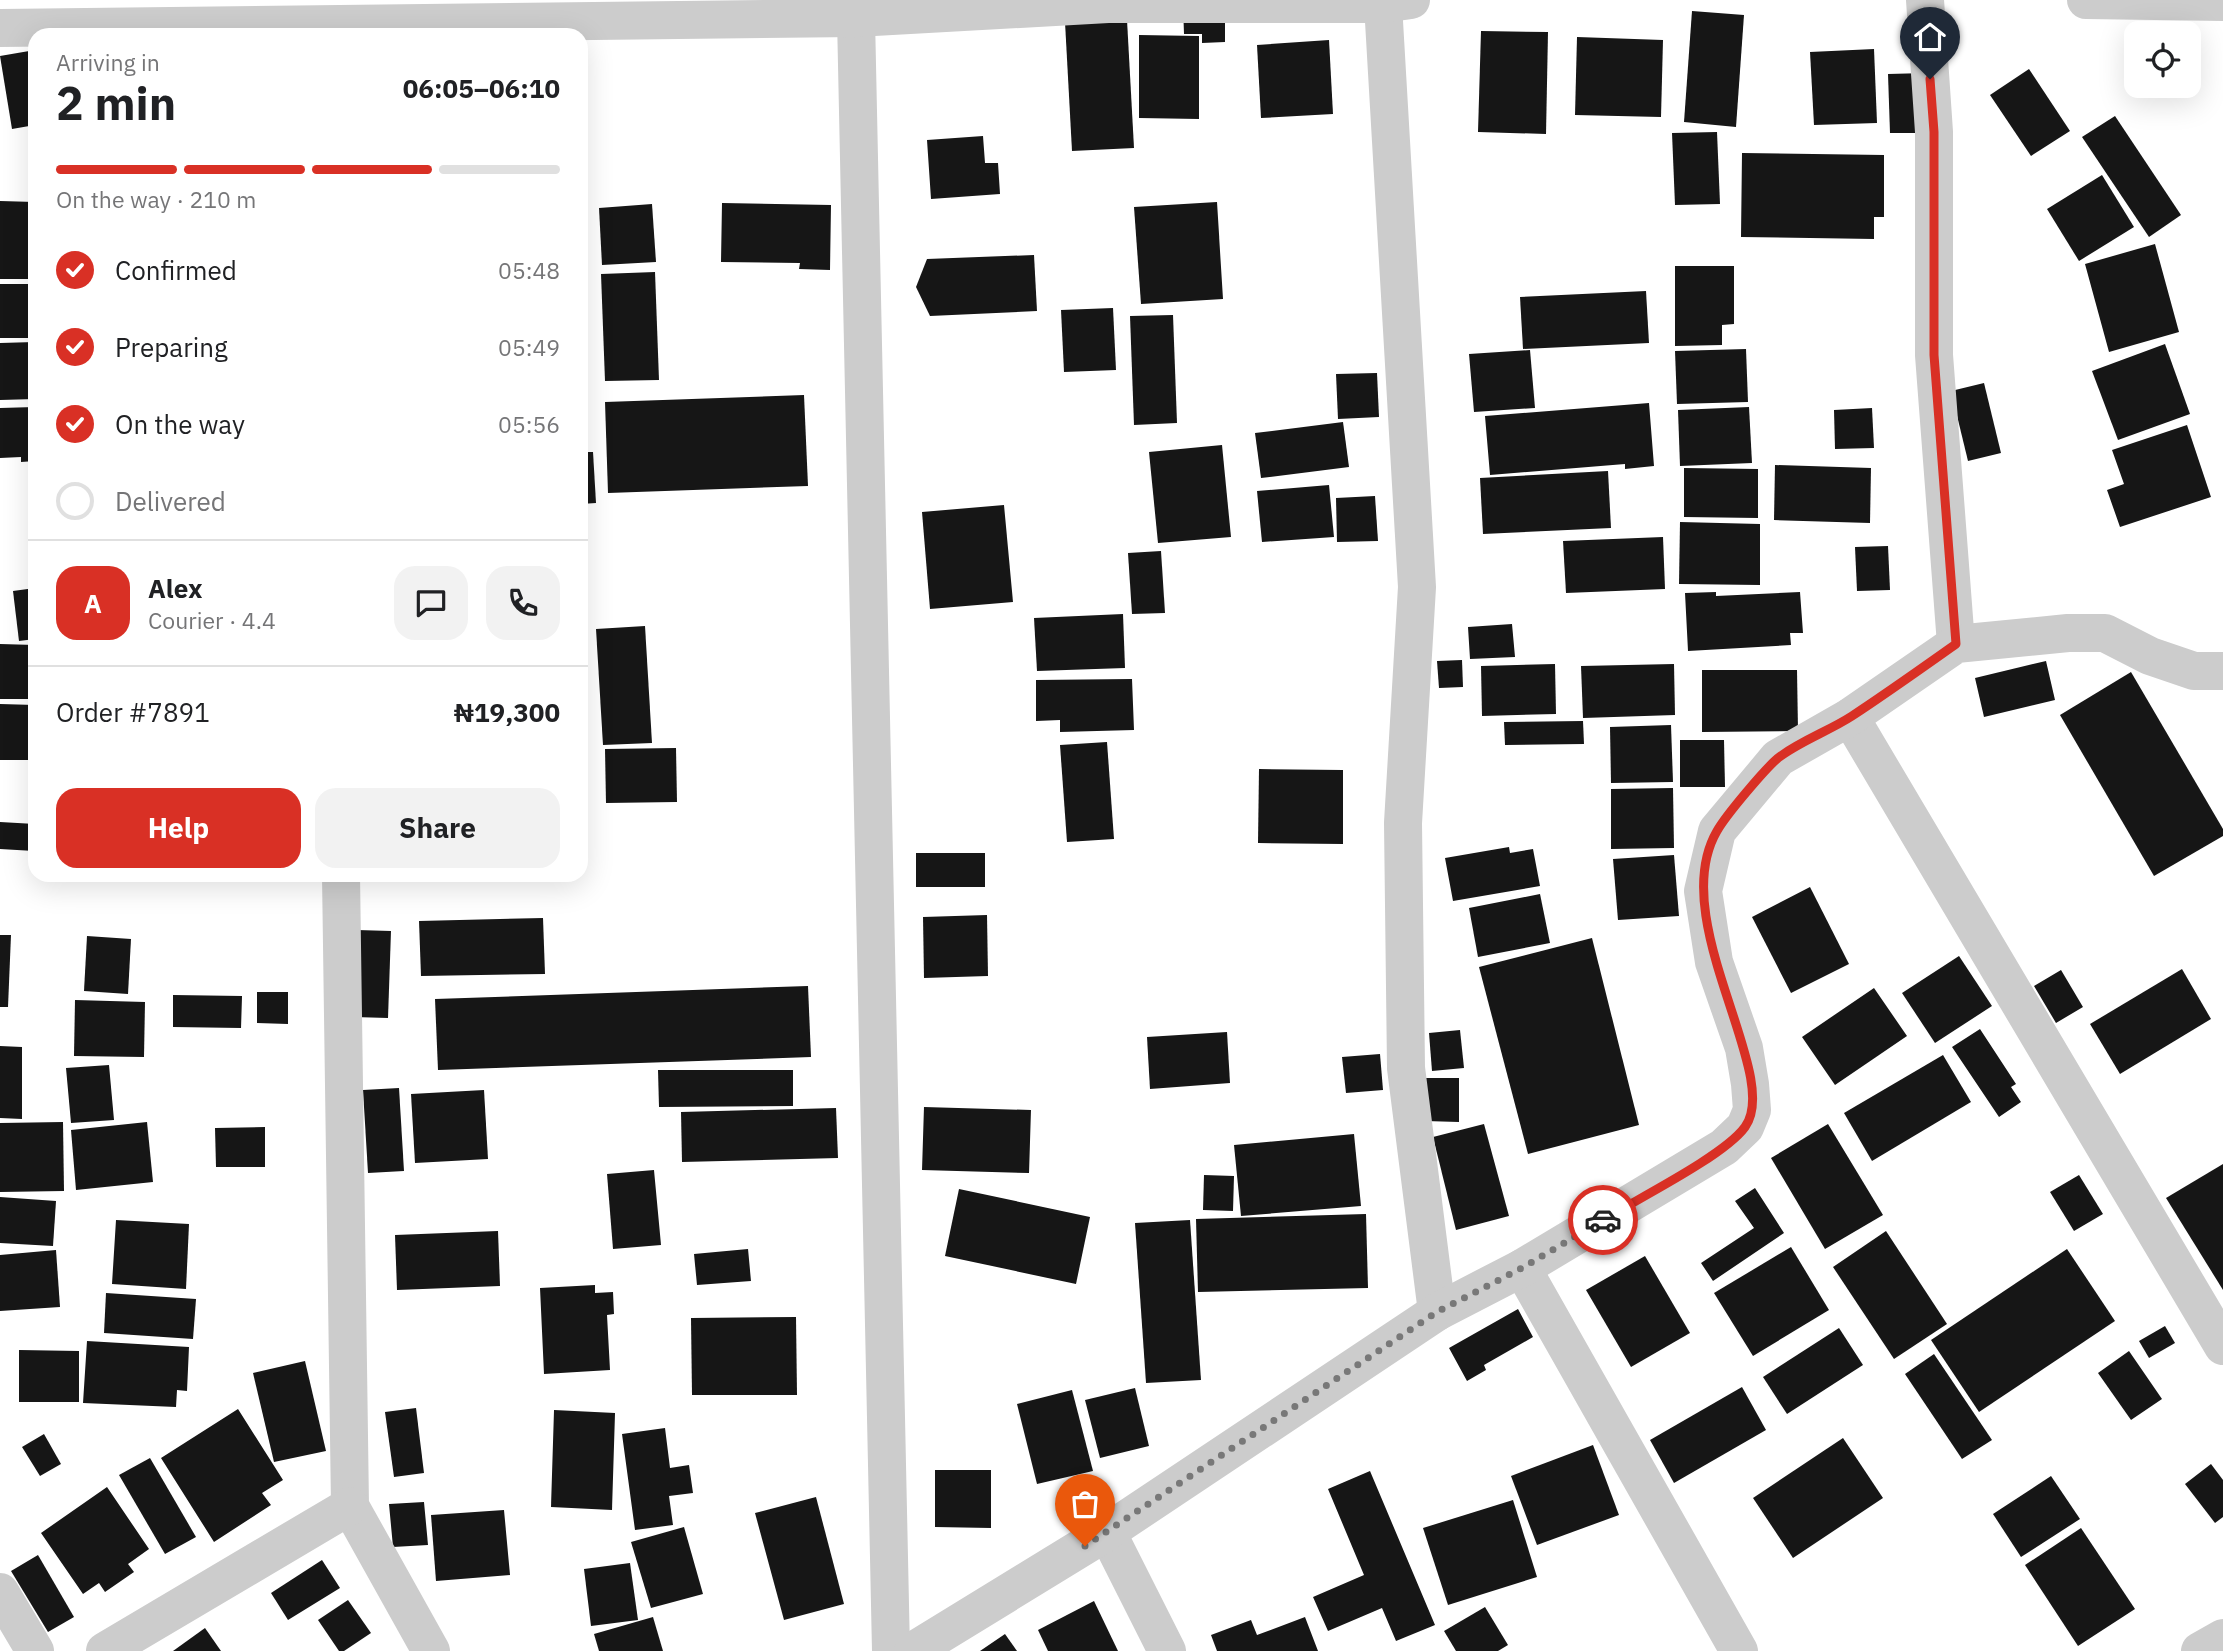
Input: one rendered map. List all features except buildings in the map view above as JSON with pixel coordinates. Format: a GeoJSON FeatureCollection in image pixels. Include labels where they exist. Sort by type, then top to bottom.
{"type":"FeatureCollection","features":[{"type":"Feature","properties":{"kind":"street"},"geometry":{"type":"LineString","coordinates":[[1925,0],[1934,132],[1934,355],[1956,644]]}},
{"type":"Feature","properties":{"kind":"street"},"geometry":{"type":"LineString","coordinates":[[2085,0],[2223,2]]}},
{"type":"Feature","properties":{"kind":"street"},"geometry":{"type":"LineString","coordinates":[[417,28],[856,18],[1108,4],[1397,2],[1417,587],[1403,823],[1406,1068],[1437,1312]]}},
{"type":"Feature","properties":{"kind":"street"},"geometry":{"type":"LineString","coordinates":[[856,18],[891,1651]]}},
{"type":"Feature","properties":{"kind":"street"},"geometry":{"type":"LineString","coordinates":[[0,28],[28,28]]}},
{"type":"Feature","properties":{"kind":"street"},"geometry":{"type":"LineString","coordinates":[[913,1651],[1107,1532],[1437,1312],[1522,1268],[1724,1147],[1745,1127],[1752,1110],[1744,1048],[1714,962],[1703,891],[1717,831],[1778,758],[1850,717],[1956,644],[2068,633],[2105,633],[2150,656],[2194,671],[2223,671]]}},
{"type":"Feature","properties":{"kind":"street"},"geometry":{"type":"LineString","coordinates":[[1850,717],[2223,1346]]}},
{"type":"Feature","properties":{"kind":"street"},"geometry":{"type":"LineString","coordinates":[[341,882],[350,1506],[431,1651]]}},
{"type":"Feature","properties":{"kind":"street"},"geometry":{"type":"LineString","coordinates":[[1522,1268],[1740,1651]]}},
{"type":"Feature","properties":{"kind":"street"},"geometry":{"type":"LineString","coordinates":[[105,1651],[350,1506]]}},
{"type":"Feature","properties":{"kind":"street"},"geometry":{"type":"LineString","coordinates":[[1107,1532],[1167,1651]]}},
{"type":"Feature","properties":{"kind":"street"},"geometry":{"type":"LineString","coordinates":[[0,1592],[35,1651]]}},
{"type":"Feature","properties":{"kind":"street"},"geometry":{"type":"LineString","coordinates":[[2200,1651],[2223,1637]]}},
{"type":"Feature","properties":{"kind":"way so far"},"geometry":{"type":"LineString","coordinates":[[1085,1546],[1437,1312],[1522,1268],[1603,1220]]}},
{"type":"Feature","properties":{"kind":"route"},"geometry":{"type":"LineString","coordinates":[[1603,1220],[1724,1147],[1745,1127],[1752,1110],[1744,1048],[1714,962],[1707,926],[1703,891],[1717,831],[1778,758],[1850,717],[1956,644],[1934,355],[1934,132],[1930,79]]}}]}
